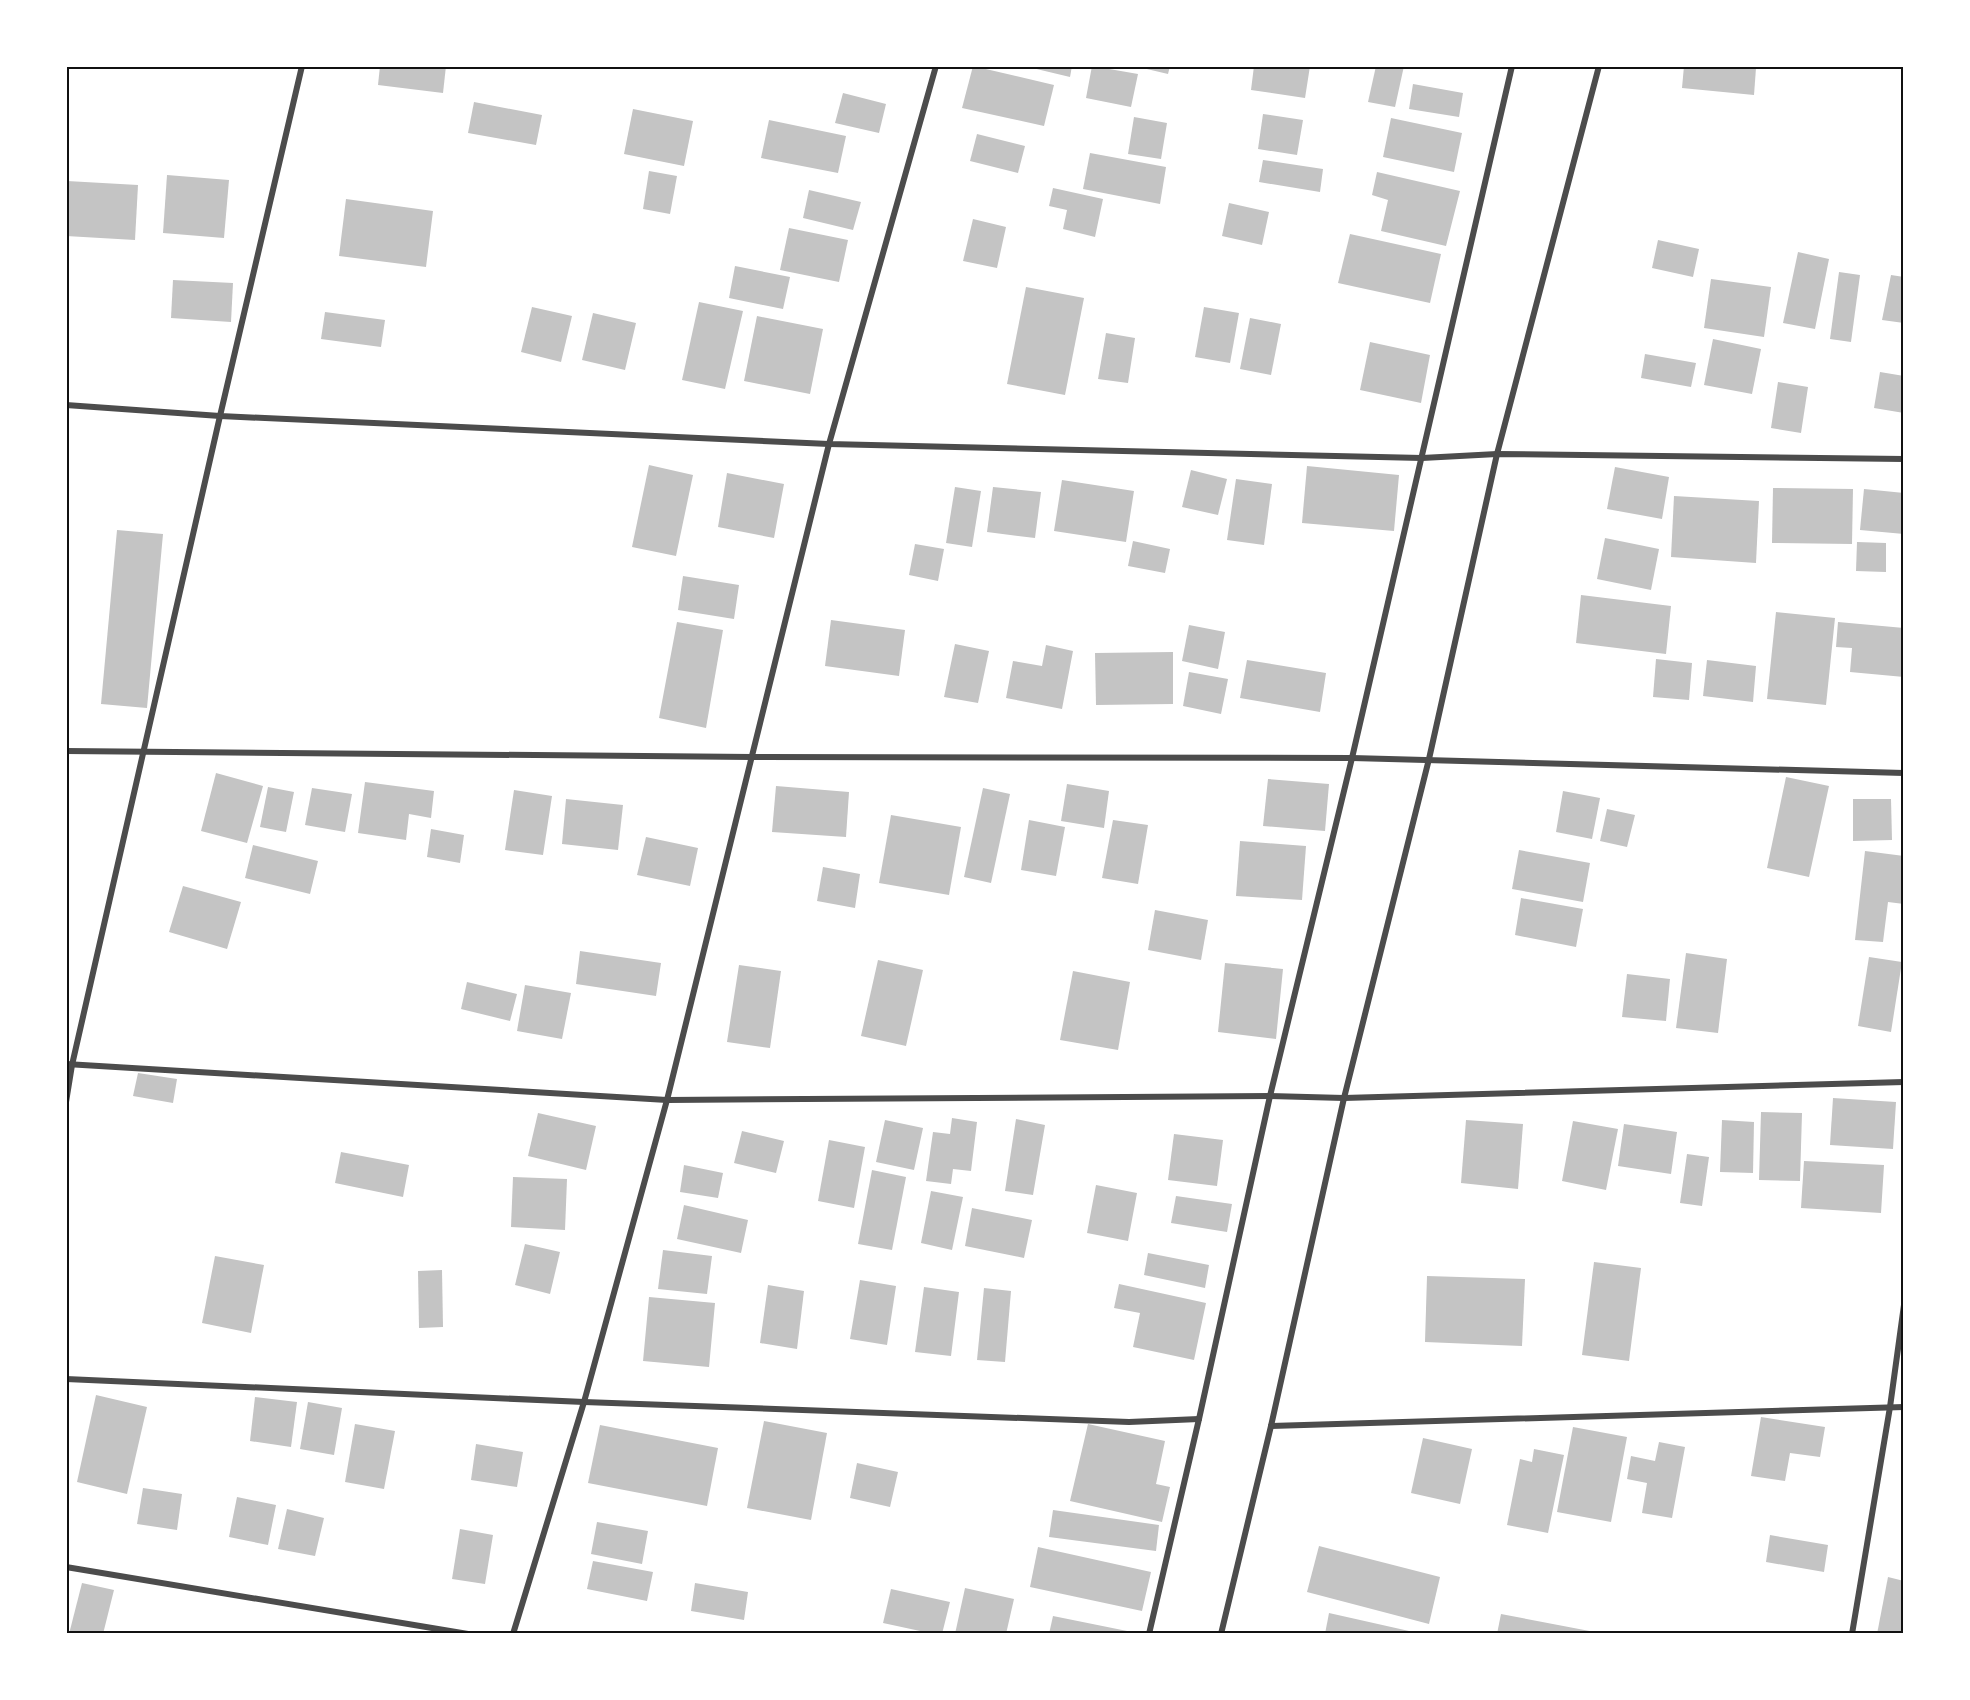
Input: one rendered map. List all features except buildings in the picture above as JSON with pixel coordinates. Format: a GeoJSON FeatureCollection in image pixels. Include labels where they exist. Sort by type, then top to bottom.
{"type":"FeatureCollection","features":[{"type":"Feature","properties":{"kind":"street"},"geometry":{"type":"LineString","coordinates":[[66,1102],[69,1065],[145,753],[220,416],[302,66]]}},
{"type":"Feature","properties":{"kind":"street"},"geometry":{"type":"LineString","coordinates":[[513,1634],[584,1402],[667,1100],[829,444],[936,66]]}},
{"type":"Feature","properties":{"kind":"street"},"geometry":{"type":"LineString","coordinates":[[1149,1634],[1270,1096],[1352,758],[1512,66]]}},
{"type":"Feature","properties":{"kind":"street"},"geometry":{"type":"LineString","coordinates":[[1221,1634],[1271,1426],[1344,1098],[1429,759],[1497,454],[1599,66]]}},
{"type":"Feature","properties":{"kind":"street"},"geometry":{"type":"LineString","coordinates":[[66,405],[220,416],[829,444],[1422,458],[1497,454],[1904,459]]}},
{"type":"Feature","properties":{"kind":"street"},"geometry":{"type":"LineString","coordinates":[[66,751],[752,757],[1352,758],[1904,773]]}},
{"type":"Feature","properties":{"kind":"street"},"geometry":{"type":"LineString","coordinates":[[69,1065],[667,1100],[1270,1096],[1344,1098],[1904,1082]]}},
{"type":"Feature","properties":{"kind":"street"},"geometry":{"type":"LineString","coordinates":[[1852,1634],[1890,1407],[1904,1305]]}},
{"type":"Feature","properties":{"kind":"street"},"geometry":{"type":"LineString","coordinates":[[66,1379],[584,1402],[1129,1422],[1199,1419]]}},
{"type":"Feature","properties":{"kind":"street"},"geometry":{"type":"LineString","coordinates":[[1271,1426],[1904,1407]]}},
{"type":"Feature","properties":{"kind":"street"},"geometry":{"type":"LineString","coordinates":[[66,1567],[468,1634]]}}]}
